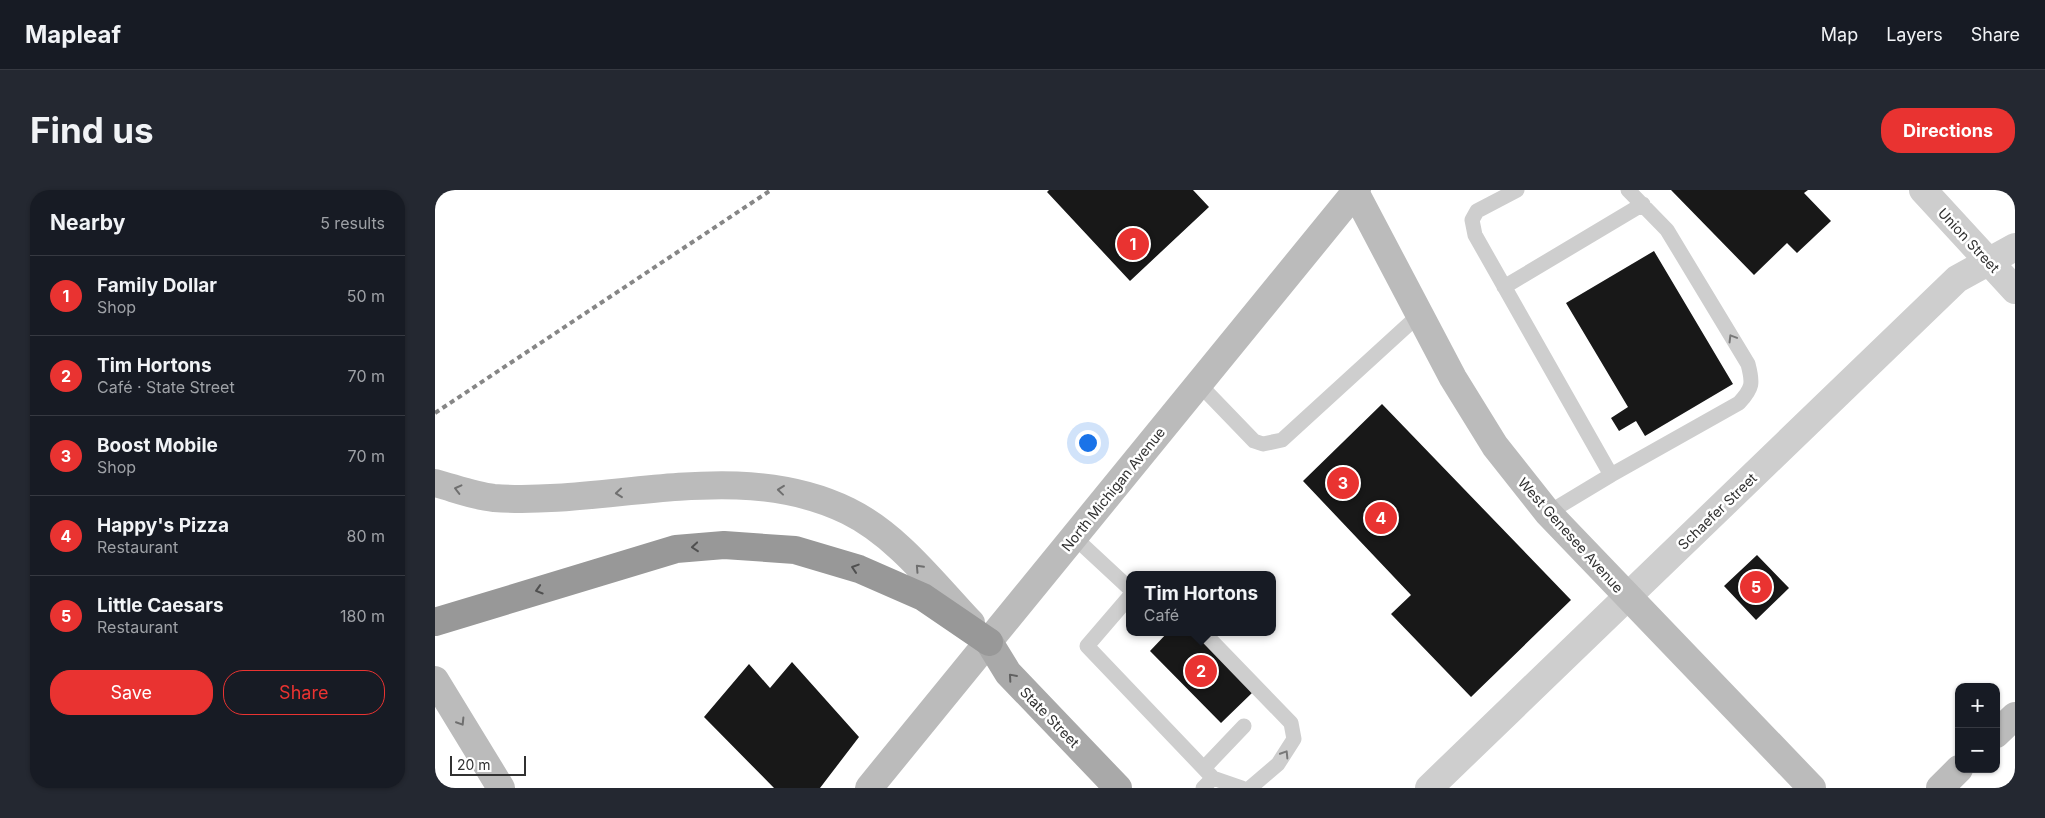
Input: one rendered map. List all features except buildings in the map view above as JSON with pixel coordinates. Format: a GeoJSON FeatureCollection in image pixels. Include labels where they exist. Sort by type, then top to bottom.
{"type":"FeatureCollection","features":[{"type":"Feature","properties":{"kind":"highway"},"geometry":{"type":"LineString","coordinates":[[446,618],[676,549],[725,545],[795,550],[859,569],[923,597],[989,642]]}},
{"type":"Feature","properties":{"kind":"main road","name":"West Genesee Avenue"},"geometry":{"type":"LineString","coordinates":[[1355,191],[1453,378],[1495,446],[1549,513],[1627,598],[1812,788]]}},
{"type":"Feature","properties":{"kind":"main road","name":"North Michigan Avenue"},"geometry":{"type":"LineString","coordinates":[[869,788],[1355,191]]}},
{"type":"Feature","properties":{"kind":"main road"},"geometry":{"type":"LineString","coordinates":[[435,483],[492,498],[580,496],[682,486],[787,490],[849,511],[897,545],[989,642]]}},
{"type":"Feature","properties":{"kind":"main road","name":"State Street"},"geometry":{"type":"LineString","coordinates":[[989,642],[1008,674],[1118,788]]}},
{"type":"Feature","properties":{"kind":"main road"},"geometry":{"type":"LineString","coordinates":[[435,680],[501,788]]}},
{"type":"Feature","properties":{"kind":"main road"},"geometry":{"type":"LineString","coordinates":[[2000,730],[2015,716]]}},
{"type":"Feature","properties":{"kind":"main road"},"geometry":{"type":"LineString","coordinates":[[1940,788],[1955,773]]}},
{"type":"Feature","properties":{"kind":"street","name":"Union Street"},"geometry":{"type":"LineString","coordinates":[[1923,190],[2015,290]]}},
{"type":"Feature","properties":{"kind":"street","name":"Schaefer Street"},"geometry":{"type":"LineString","coordinates":[[1429,788],[1957,279],[2015,247]]}},
{"type":"Feature","properties":{"kind":"lane"},"geometry":{"type":"LineString","coordinates":[[1517,190],[1477,211],[1472,220],[1475,235],[1611,475]]}},
{"type":"Feature","properties":{"kind":"lane"},"geometry":{"type":"LineString","coordinates":[[1549,513],[1611,475],[1739,402],[1747,394],[1752,382],[1748,364],[1667,230],[1628,190]]}},
{"type":"Feature","properties":{"kind":"lane"},"geometry":{"type":"LineString","coordinates":[[1504,287],[1643,204]]}},
{"type":"Feature","properties":{"kind":"lane"},"geometry":{"type":"LineString","coordinates":[[1199,384],[1254,441],[1263,444],[1283,440],[1420,314]]}},
{"type":"Feature","properties":{"kind":"lane"},"geometry":{"type":"LineString","coordinates":[[1074,537],[1126,585]]}},
{"type":"Feature","properties":{"kind":"lane"},"geometry":{"type":"LineString","coordinates":[[1126,601],[1087,646],[1207,778],[1242,788]]}},
{"type":"Feature","properties":{"kind":"lane"},"geometry":{"type":"LineString","coordinates":[[1207,636],[1291,723],[1294,739],[1286,752],[1278,764],[1250,788]]}},
{"type":"Feature","properties":{"kind":"lane"},"geometry":{"type":"LineString","coordinates":[[1207,778],[1244,726]]}},
{"type":"Feature","properties":{"kind":"railway"},"geometry":{"type":"LineString","coordinates":[[435,413],[771,190]]}},
{"type":"Feature","properties":{"kind":"place","name":"Family Dollar"},"geometry":{"type":"Point","coordinates":[1133,244]}},
{"type":"Feature","properties":{"kind":"place","name":"Boost Mobile"},"geometry":{"type":"Point","coordinates":[1343,483]}},
{"type":"Feature","properties":{"kind":"place","name":"Happy's Pizza"},"geometry":{"type":"Point","coordinates":[1381,518]}},
{"type":"Feature","properties":{"kind":"place","name":"Little Caesars"},"geometry":{"type":"Point","coordinates":[1756,587]}},
{"type":"Feature","properties":{"kind":"place","name":"Tim Hortons"},"geometry":{"type":"Point","coordinates":[1201,671]}}]}
